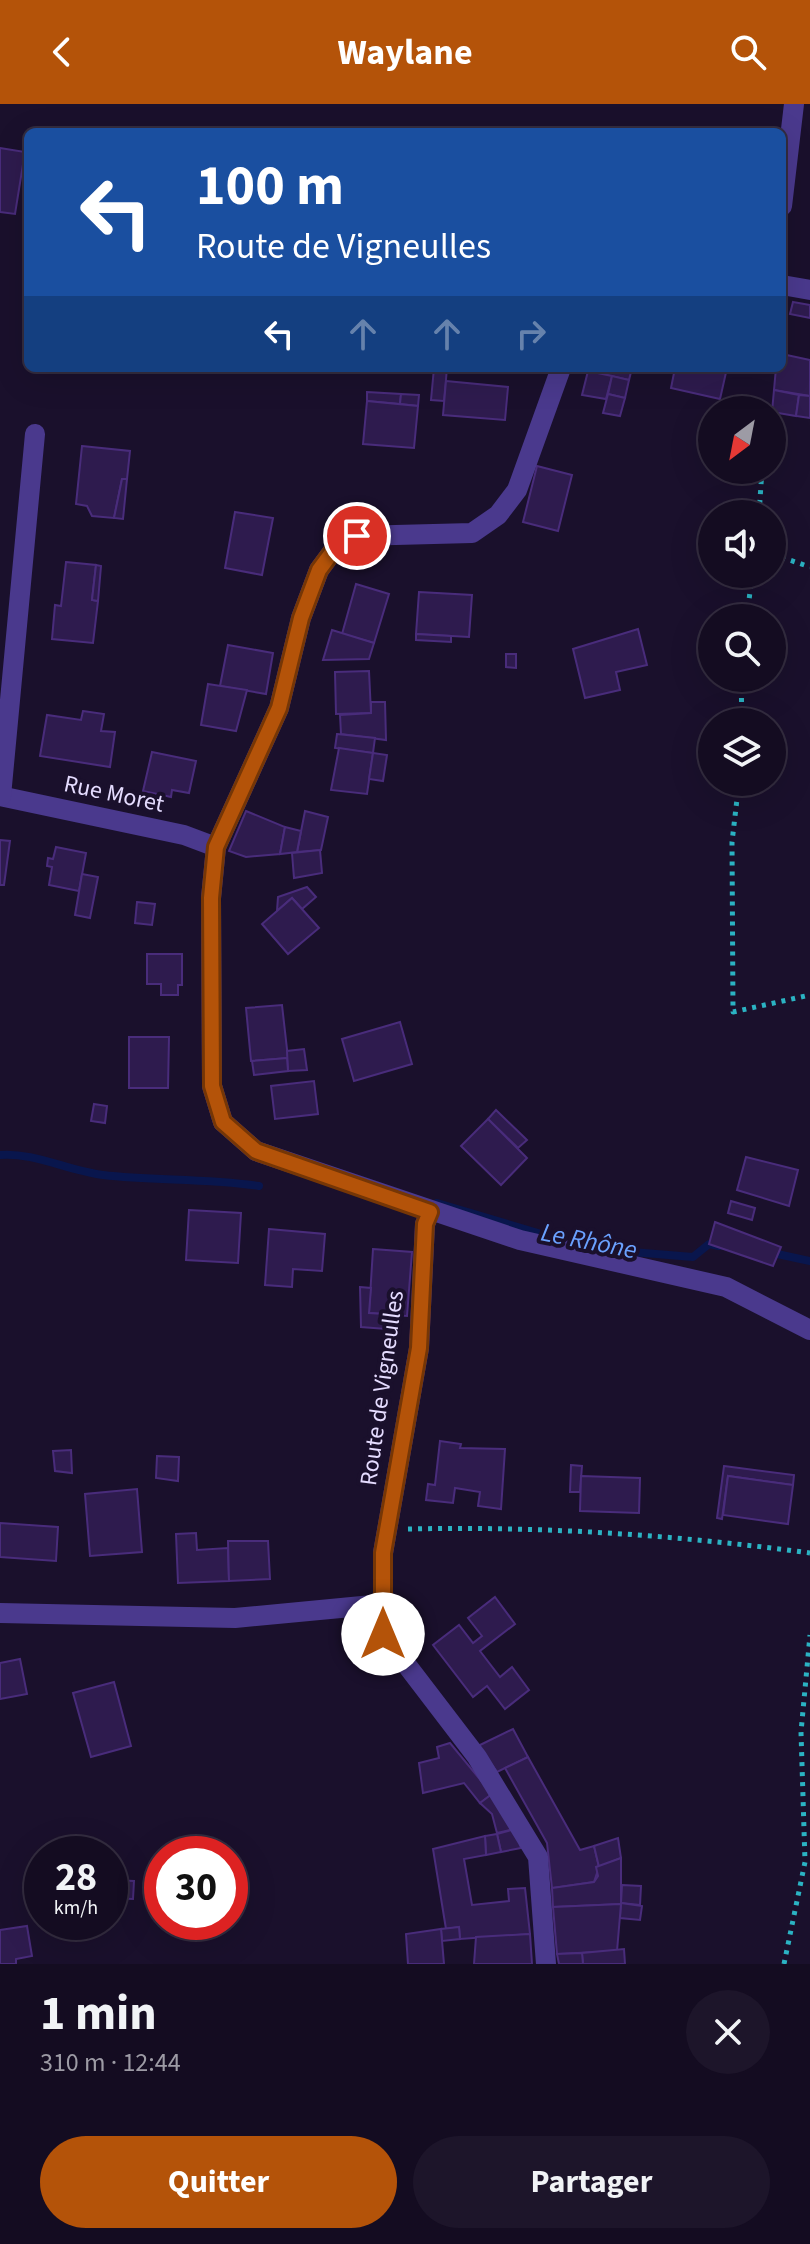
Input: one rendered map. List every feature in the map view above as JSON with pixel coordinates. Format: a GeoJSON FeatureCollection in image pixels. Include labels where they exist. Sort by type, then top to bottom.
{"type":"FeatureCollection","features":[{"type":"Feature","properties":{"kind":"street"},"geometry":{"type":"LineString","coordinates":[[786,172],[794,104]]}},
{"type":"Feature","properties":{"kind":"street"},"geometry":{"type":"LineString","coordinates":[[786,286],[810,290]]}},
{"type":"Feature","properties":{"kind":"street"},"geometry":{"type":"LineString","coordinates":[[560,372],[517,490],[498,515],[472,533],[357,536],[336,547],[327,558],[301,618],[279,708],[216,847],[211,898],[212,1086],[223,1122],[256,1151],[520,1240],[726,1287],[810,1330]]}},
{"type":"Feature","properties":{"kind":"street"},"geometry":{"type":"LineString","coordinates":[[0,796],[35,434]]}},
{"type":"Feature","properties":{"kind":"street","name":"Rue Moret"},"geometry":{"type":"LineString","coordinates":[[0,796],[184,835],[216,847]]}},
{"type":"Feature","properties":{"kind":"street","name":"Route de Vigneulles"},"geometry":{"type":"LineString","coordinates":[[430,1212],[425,1224],[419,1348],[383,1553],[383,1634],[477,1757],[538,1857],[546,1964]]}},
{"type":"Feature","properties":{"kind":"street"},"geometry":{"type":"LineString","coordinates":[[0,1613],[235,1618],[383,1604]]}},
{"type":"Feature","properties":{"kind":"path"},"geometry":{"type":"LineString","coordinates":[[786,559],[810,567]]}},
{"type":"Feature","properties":{"kind":"path"},"geometry":{"type":"LineString","coordinates":[[737,796],[732,842],[733,1012],[810,995]]}},
{"type":"Feature","properties":{"kind":"path"},"geometry":{"type":"LineString","coordinates":[[387,1529],[513,1527],[679,1536],[810,1553]]}},
{"type":"Feature","properties":{"kind":"path"},"geometry":{"type":"LineString","coordinates":[[784,1964],[805,1862],[801,1732],[810,1635]]}},
{"type":"Feature","properties":{"kind":"building"},"geometry":{"type":"Polygon","coordinates":[[[0,148],[24,152],[15,214],[0,212],[0,148]]]}},
{"type":"Feature","properties":{"kind":"building"},"geometry":{"type":"Polygon","coordinates":[[[793,302],[810,305],[810,318],[790,314],[793,302]]]}},
{"type":"Feature","properties":{"kind":"building"},"geometry":{"type":"Polygon","coordinates":[[[786,355],[810,360],[810,396],[774,390],[776,372],[786,372],[786,355]]]}},
{"type":"Feature","properties":{"kind":"building"},"geometry":{"type":"Polygon","coordinates":[[[434,372],[447,372],[444,401],[431,400],[434,372]]]}},
{"type":"Feature","properties":{"kind":"building"},"geometry":{"type":"Polygon","coordinates":[[[588,372],[612,376],[606,399],[582,395],[588,372]]]}},
{"type":"Feature","properties":{"kind":"building"},"geometry":{"type":"Polygon","coordinates":[[[593,372],[631,372],[629,380],[593,372]]]}},
{"type":"Feature","properties":{"kind":"building"},"geometry":{"type":"Polygon","coordinates":[[[674,372],[726,372],[721,396],[671,388],[674,372]]]}},
{"type":"Feature","properties":{"kind":"building"},"geometry":{"type":"Polygon","coordinates":[[[612,376],[629,380],[625,398],[608,394],[612,376]]]}},
{"type":"Feature","properties":{"kind":"building"},"geometry":{"type":"Polygon","coordinates":[[[446,381],[508,387],[505,420],[443,415],[446,381]]]}},
{"type":"Feature","properties":{"kind":"building"},"geometry":{"type":"Polygon","coordinates":[[[774,390],[799,395],[796,416],[786,414],[786,396],[773,396],[774,390]]]}},
{"type":"Feature","properties":{"kind":"building"},"geometry":{"type":"Polygon","coordinates":[[[367,392],[401,394],[400,404],[367,401],[367,392]]]}},
{"type":"Feature","properties":{"kind":"building"},"geometry":{"type":"Polygon","coordinates":[[[401,394],[419,395],[418,406],[400,404],[401,394]]]}},
{"type":"Feature","properties":{"kind":"building"},"geometry":{"type":"Polygon","coordinates":[[[608,394],[625,398],[620,416],[603,413],[608,394]]]}},
{"type":"Feature","properties":{"kind":"building"},"geometry":{"type":"Polygon","coordinates":[[[799,395],[810,396],[810,418],[796,416],[799,395]]]}},
{"type":"Feature","properties":{"kind":"building"},"geometry":{"type":"Polygon","coordinates":[[[367,401],[418,406],[414,448],[363,444],[367,401]]]}},
{"type":"Feature","properties":{"kind":"building"},"geometry":{"type":"Polygon","coordinates":[[[82,446],[130,451],[127,479],[122,479],[114,518],[92,516],[87,506],[76,504],[82,446]]]}},
{"type":"Feature","properties":{"kind":"building"},"geometry":{"type":"Polygon","coordinates":[[[537,466],[572,475],[558,531],[523,522],[537,466]]]}},
{"type":"Feature","properties":{"kind":"building"},"geometry":{"type":"Polygon","coordinates":[[[122,479],[127,479],[123,519],[114,518],[122,479]]]}},
{"type":"Feature","properties":{"kind":"building"},"geometry":{"type":"Polygon","coordinates":[[[235,512],[273,518],[262,575],[225,568],[235,512]]]}},
{"type":"Feature","properties":{"kind":"building"},"geometry":{"type":"Polygon","coordinates":[[[66,562],[96,565],[92,600],[98,601],[93,643],[52,639],[55,605],[61,606],[66,562]]]}},
{"type":"Feature","properties":{"kind":"building"},"geometry":{"type":"Polygon","coordinates":[[[96,565],[101,566],[98,601],[92,600],[96,565]]]}},
{"type":"Feature","properties":{"kind":"building"},"geometry":{"type":"Polygon","coordinates":[[[356,584],[389,594],[374,643],[342,634],[356,584]]]}},
{"type":"Feature","properties":{"kind":"building"},"geometry":{"type":"Polygon","coordinates":[[[419,592],[472,595],[469,637],[416,634],[419,592]]]}},
{"type":"Feature","properties":{"kind":"building"},"geometry":{"type":"Polygon","coordinates":[[[638,629],[647,665],[616,672],[620,690],[585,698],[573,649],[638,629]]]}},
{"type":"Feature","properties":{"kind":"building"},"geometry":{"type":"Polygon","coordinates":[[[332,630],[374,643],[369,659],[323,660],[332,630]]]}},
{"type":"Feature","properties":{"kind":"building"},"geometry":{"type":"Polygon","coordinates":[[[416,634],[451,636],[451,642],[416,640],[416,634]]]}},
{"type":"Feature","properties":{"kind":"building"},"geometry":{"type":"Polygon","coordinates":[[[228,645],[273,653],[266,694],[220,686],[228,645]]]}},
{"type":"Feature","properties":{"kind":"building"},"geometry":{"type":"Polygon","coordinates":[[[506,654],[516,654],[516,668],[506,667],[506,654]]]}},
{"type":"Feature","properties":{"kind":"building"},"geometry":{"type":"Polygon","coordinates":[[[369,671],[371,713],[336,714],[335,672],[369,671]]]}},
{"type":"Feature","properties":{"kind":"building"},"geometry":{"type":"Polygon","coordinates":[[[208,684],[247,690],[236,731],[201,725],[208,684]]]}},
{"type":"Feature","properties":{"kind":"building"},"geometry":{"type":"Polygon","coordinates":[[[371,702],[385,702],[386,740],[341,734],[340,715],[371,713],[371,702]]]}},
{"type":"Feature","properties":{"kind":"building"},"geometry":{"type":"Polygon","coordinates":[[[83,711],[104,714],[101,731],[115,732],[110,767],[40,756],[47,715],[81,720],[83,711]]]}},
{"type":"Feature","properties":{"kind":"building"},"geometry":{"type":"Polygon","coordinates":[[[337,734],[375,738],[373,753],[335,748],[337,734]]]}},
{"type":"Feature","properties":{"kind":"building"},"geometry":{"type":"Polygon","coordinates":[[[339,748],[373,753],[367,794],[331,790],[339,748]]]}},
{"type":"Feature","properties":{"kind":"building"},"geometry":{"type":"Polygon","coordinates":[[[152,752],[196,761],[189,793],[172,790],[171,797],[143,791],[152,752]]]}},
{"type":"Feature","properties":{"kind":"building"},"geometry":{"type":"Polygon","coordinates":[[[373,753],[387,755],[383,781],[369,779],[373,753]]]}},
{"type":"Feature","properties":{"kind":"building"},"geometry":{"type":"Polygon","coordinates":[[[246,811],[285,827],[280,854],[246,857],[229,851],[246,811]]]}},
{"type":"Feature","properties":{"kind":"building"},"geometry":{"type":"Polygon","coordinates":[[[305,811],[328,817],[321,850],[297,852],[305,811]]]}},
{"type":"Feature","properties":{"kind":"building"},"geometry":{"type":"Polygon","coordinates":[[[285,827],[301,831],[297,852],[280,854],[285,827]]]}},
{"type":"Feature","properties":{"kind":"building"},"geometry":{"type":"Polygon","coordinates":[[[0,840],[10,841],[4,885],[0,885],[0,840]]]}},
{"type":"Feature","properties":{"kind":"building"},"geometry":{"type":"Polygon","coordinates":[[[56,847],[86,853],[79,891],[49,885],[52,867],[47,866],[48,858],[53,859],[56,847]]]}},
{"type":"Feature","properties":{"kind":"building"},"geometry":{"type":"Polygon","coordinates":[[[320,850],[322,873],[294,878],[292,853],[320,850]]]}},
{"type":"Feature","properties":{"kind":"building"},"geometry":{"type":"Polygon","coordinates":[[[82,874],[98,877],[90,918],[75,915],[82,874]]]}},
{"type":"Feature","properties":{"kind":"building"},"geometry":{"type":"Polygon","coordinates":[[[307,887],[316,897],[302,909],[292,898],[277,911],[278,897],[307,887]]]}},
{"type":"Feature","properties":{"kind":"building"},"geometry":{"type":"Polygon","coordinates":[[[292,898],[319,928],[288,954],[262,924],[292,898]]]}},
{"type":"Feature","properties":{"kind":"building"},"geometry":{"type":"Polygon","coordinates":[[[137,902],[155,904],[152,925],[135,923],[137,902]]]}},
{"type":"Feature","properties":{"kind":"building"},"geometry":{"type":"Polygon","coordinates":[[[147,954],[182,954],[182,985],[178,985],[178,995],[161,995],[161,984],[147,984],[147,954]]]}},
{"type":"Feature","properties":{"kind":"building"},"geometry":{"type":"Polygon","coordinates":[[[282,1005],[288,1058],[251,1061],[246,1008],[282,1005]]]}},
{"type":"Feature","properties":{"kind":"building"},"geometry":{"type":"Polygon","coordinates":[[[400,1022],[412,1064],[354,1081],[342,1039],[400,1022]]]}},
{"type":"Feature","properties":{"kind":"building"},"geometry":{"type":"Polygon","coordinates":[[[129,1037],[169,1037],[168,1088],[129,1088],[129,1037]]]}},
{"type":"Feature","properties":{"kind":"building"},"geometry":{"type":"Polygon","coordinates":[[[304,1049],[307,1070],[288,1071],[287,1051],[304,1049]]]}},
{"type":"Feature","properties":{"kind":"building"},"geometry":{"type":"Polygon","coordinates":[[[287,1058],[288,1071],[254,1075],[252,1061],[287,1058]]]}},
{"type":"Feature","properties":{"kind":"building"},"geometry":{"type":"Polygon","coordinates":[[[314,1081],[318,1114],[275,1119],[271,1086],[314,1081]]]}},
{"type":"Feature","properties":{"kind":"building"},"geometry":{"type":"Polygon","coordinates":[[[94,1104],[107,1106],[105,1123],[91,1121],[94,1104]]]}},
{"type":"Feature","properties":{"kind":"building"},"geometry":{"type":"Polygon","coordinates":[[[496,1110],[527,1140],[518,1148],[488,1119],[496,1110]]]}},
{"type":"Feature","properties":{"kind":"building"},"geometry":{"type":"Polygon","coordinates":[[[488,1119],[527,1158],[501,1185],[461,1146],[488,1119]]]}},
{"type":"Feature","properties":{"kind":"building"},"geometry":{"type":"Polygon","coordinates":[[[746,1157],[798,1170],[789,1206],[737,1190],[746,1157]]]}},
{"type":"Feature","properties":{"kind":"building"},"geometry":{"type":"Polygon","coordinates":[[[731,1201],[755,1208],[752,1220],[728,1213],[731,1201]]]}},
{"type":"Feature","properties":{"kind":"building"},"geometry":{"type":"Polygon","coordinates":[[[189,1210],[241,1213],[238,1263],[186,1260],[189,1210]]]}},
{"type":"Feature","properties":{"kind":"building"},"geometry":{"type":"Polygon","coordinates":[[[715,1222],[781,1247],[773,1266],[709,1244],[715,1222]]]}},
{"type":"Feature","properties":{"kind":"building"},"geometry":{"type":"Polygon","coordinates":[[[269,1229],[325,1234],[322,1271],[293,1269],[292,1287],[265,1285],[269,1229]]]}},
{"type":"Feature","properties":{"kind":"building"},"geometry":{"type":"Polygon","coordinates":[[[373,1249],[412,1252],[407,1316],[369,1313],[373,1249]]]}},
{"type":"Feature","properties":{"kind":"building"},"geometry":{"type":"Polygon","coordinates":[[[360,1287],[371,1288],[369,1313],[386,1314],[386,1329],[361,1327],[360,1287]]]}},
{"type":"Feature","properties":{"kind":"building"},"geometry":{"type":"Polygon","coordinates":[[[440,1441],[461,1444],[460,1448],[505,1449],[501,1509],[478,1506],[480,1492],[455,1488],[453,1503],[426,1500],[428,1484],[435,1485],[440,1441]]]}},
{"type":"Feature","properties":{"kind":"building"},"geometry":{"type":"Polygon","coordinates":[[[71,1450],[72,1473],[55,1471],[53,1451],[71,1450]]]}},
{"type":"Feature","properties":{"kind":"building"},"geometry":{"type":"Polygon","coordinates":[[[157,1456],[179,1457],[178,1481],[156,1478],[157,1456]]]}},
{"type":"Feature","properties":{"kind":"building"},"geometry":{"type":"Polygon","coordinates":[[[571,1465],[582,1466],[580,1492],[570,1492],[571,1465]]]}},
{"type":"Feature","properties":{"kind":"building"},"geometry":{"type":"Polygon","coordinates":[[[724,1466],[794,1475],[793,1485],[728,1476],[722,1519],[717,1518],[724,1466]]]}},
{"type":"Feature","properties":{"kind":"building"},"geometry":{"type":"Polygon","coordinates":[[[581,1476],[640,1478],[639,1513],[580,1511],[581,1476]]]}},
{"type":"Feature","properties":{"kind":"building"},"geometry":{"type":"Polygon","coordinates":[[[728,1476],[793,1485],[788,1524],[723,1515],[728,1476]]]}},
{"type":"Feature","properties":{"kind":"building"},"geometry":{"type":"Polygon","coordinates":[[[137,1489],[142,1552],[90,1556],[85,1494],[137,1489]]]}},
{"type":"Feature","properties":{"kind":"building"},"geometry":{"type":"Polygon","coordinates":[[[0,1523],[58,1527],[56,1561],[0,1557],[0,1523]]]}},
{"type":"Feature","properties":{"kind":"building"},"geometry":{"type":"Polygon","coordinates":[[[196,1533],[197,1550],[228,1548],[229,1581],[178,1583],[176,1534],[196,1533]]]}},
{"type":"Feature","properties":{"kind":"building"},"geometry":{"type":"Polygon","coordinates":[[[228,1541],[268,1541],[270,1579],[229,1581],[228,1541]]]}},
{"type":"Feature","properties":{"kind":"building"},"geometry":{"type":"Polygon","coordinates":[[[495,1597],[515,1624],[480,1651],[500,1677],[512,1667],[529,1690],[505,1709],[487,1686],[473,1697],[433,1645],[459,1625],[473,1643],[482,1636],[468,1618],[495,1597]]]}},
{"type":"Feature","properties":{"kind":"building"},"geometry":{"type":"Polygon","coordinates":[[[20,1659],[27,1694],[0,1699],[0,1663],[20,1659]]]}},
{"type":"Feature","properties":{"kind":"building"},"geometry":{"type":"Polygon","coordinates":[[[114,1682],[131,1746],[91,1757],[73,1693],[114,1682]]]}},
{"type":"Feature","properties":{"kind":"building"},"geometry":{"type":"Polygon","coordinates":[[[513,1729],[528,1757],[497,1772],[478,1746],[513,1729]]]}},
{"type":"Feature","properties":{"kind":"building"},"geometry":{"type":"Polygon","coordinates":[[[450,1743],[492,1794],[480,1803],[464,1783],[423,1793],[419,1763],[439,1758],[437,1747],[450,1743]]]}},
{"type":"Feature","properties":{"kind":"building"},"geometry":{"type":"Polygon","coordinates":[[[528,1757],[580,1850],[594,1846],[599,1867],[594,1882],[552,1888],[547,1843],[505,1768],[528,1757]]]}},
{"type":"Feature","properties":{"kind":"building"},"geometry":{"type":"Polygon","coordinates":[[[492,1794],[515,1829],[497,1833],[492,1814],[480,1803],[492,1794]]]}},
{"type":"Feature","properties":{"kind":"building"},"geometry":{"type":"Polygon","coordinates":[[[515,1829],[521,1848],[501,1852],[497,1834],[515,1829]]]}},
{"type":"Feature","properties":{"kind":"building"},"geometry":{"type":"Polygon","coordinates":[[[497,1834],[501,1852],[486,1855],[485,1836],[497,1834]]]}},
{"type":"Feature","properties":{"kind":"building"},"geometry":{"type":"Polygon","coordinates":[[[485,1836],[486,1855],[464,1859],[472,1905],[509,1901],[508,1889],[525,1888],[530,1934],[460,1939],[459,1927],[446,1929],[433,1849],[485,1836]]]}},
{"type":"Feature","properties":{"kind":"building"},"geometry":{"type":"Polygon","coordinates":[[[618,1838],[621,1858],[599,1867],[594,1846],[618,1838]]]}},
{"type":"Feature","properties":{"kind":"building"},"geometry":{"type":"Polygon","coordinates":[[[621,1858],[621,1904],[553,1907],[552,1888],[594,1882],[598,1876],[596,1867],[621,1858]]]}},
{"type":"Feature","properties":{"kind":"building"},"geometry":{"type":"Polygon","coordinates":[[[128,1881],[134,1881],[133,1899],[128,1899],[128,1881]]]}},
{"type":"Feature","properties":{"kind":"building"},"geometry":{"type":"Polygon","coordinates":[[[622,1885],[641,1886],[640,1905],[621,1903],[622,1885]]]}},
{"type":"Feature","properties":{"kind":"building"},"geometry":{"type":"Polygon","coordinates":[[[621,1903],[642,1906],[640,1920],[620,1918],[621,1903]]]}},
{"type":"Feature","properties":{"kind":"building"},"geometry":{"type":"Polygon","coordinates":[[[621,1904],[617,1951],[557,1954],[553,1907],[621,1904]]]}},
{"type":"Feature","properties":{"kind":"building"},"geometry":{"type":"Polygon","coordinates":[[[24,1926],[24,1940],[29,1940],[32,1956],[16,1959],[16,1964],[0,1964],[0,1930],[24,1926]]]}},
{"type":"Feature","properties":{"kind":"building"},"geometry":{"type":"Polygon","coordinates":[[[459,1927],[460,1939],[442,1941],[441,1929],[459,1927]]]}},
{"type":"Feature","properties":{"kind":"building"},"geometry":{"type":"Polygon","coordinates":[[[441,1929],[444,1964],[408,1964],[406,1934],[441,1929]]]}},
{"type":"Feature","properties":{"kind":"building"},"geometry":{"type":"Polygon","coordinates":[[[530,1934],[532,1964],[474,1964],[476,1937],[530,1934]]]}},
{"type":"Feature","properties":{"kind":"building"},"geometry":{"type":"Polygon","coordinates":[[[624,1949],[625,1964],[583,1964],[582,1953],[624,1949]]]}},
{"type":"Feature","properties":{"kind":"building"},"geometry":{"type":"Polygon","coordinates":[[[582,1953],[583,1964],[559,1964],[557,1954],[582,1953]]]}},
{"type":"Feature","properties":{"kind":"waterway","name":"Le Rhône"},"geometry":{"type":"LineString","coordinates":[[0,1155],[25,1156],[103,1175],[259,1186]]}},
{"type":"Feature","properties":{"kind":"waterway","name":"Le Rhône"},"geometry":{"type":"LineString","coordinates":[[437,1203],[558,1239]]}},
{"type":"Feature","properties":{"kind":"waterway","name":"Le Rhône"},"geometry":{"type":"LineString","coordinates":[[607,1250],[693,1257],[709,1244],[719,1246]]}},
{"type":"Feature","properties":{"kind":"waterway","name":"Le Rhône"},"geometry":{"type":"LineString","coordinates":[[768,1252],[810,1261]]}},
{"type":"Feature","properties":{"kind":"route"},"geometry":{"type":"LineString","coordinates":[[357,536],[336,547],[319,570],[301,618],[279,708],[216,847],[211,898],[212,1086],[223,1122],[236,1137],[256,1151],[430,1212],[425,1224],[419,1348],[383,1553],[383,1634]]}}]}
